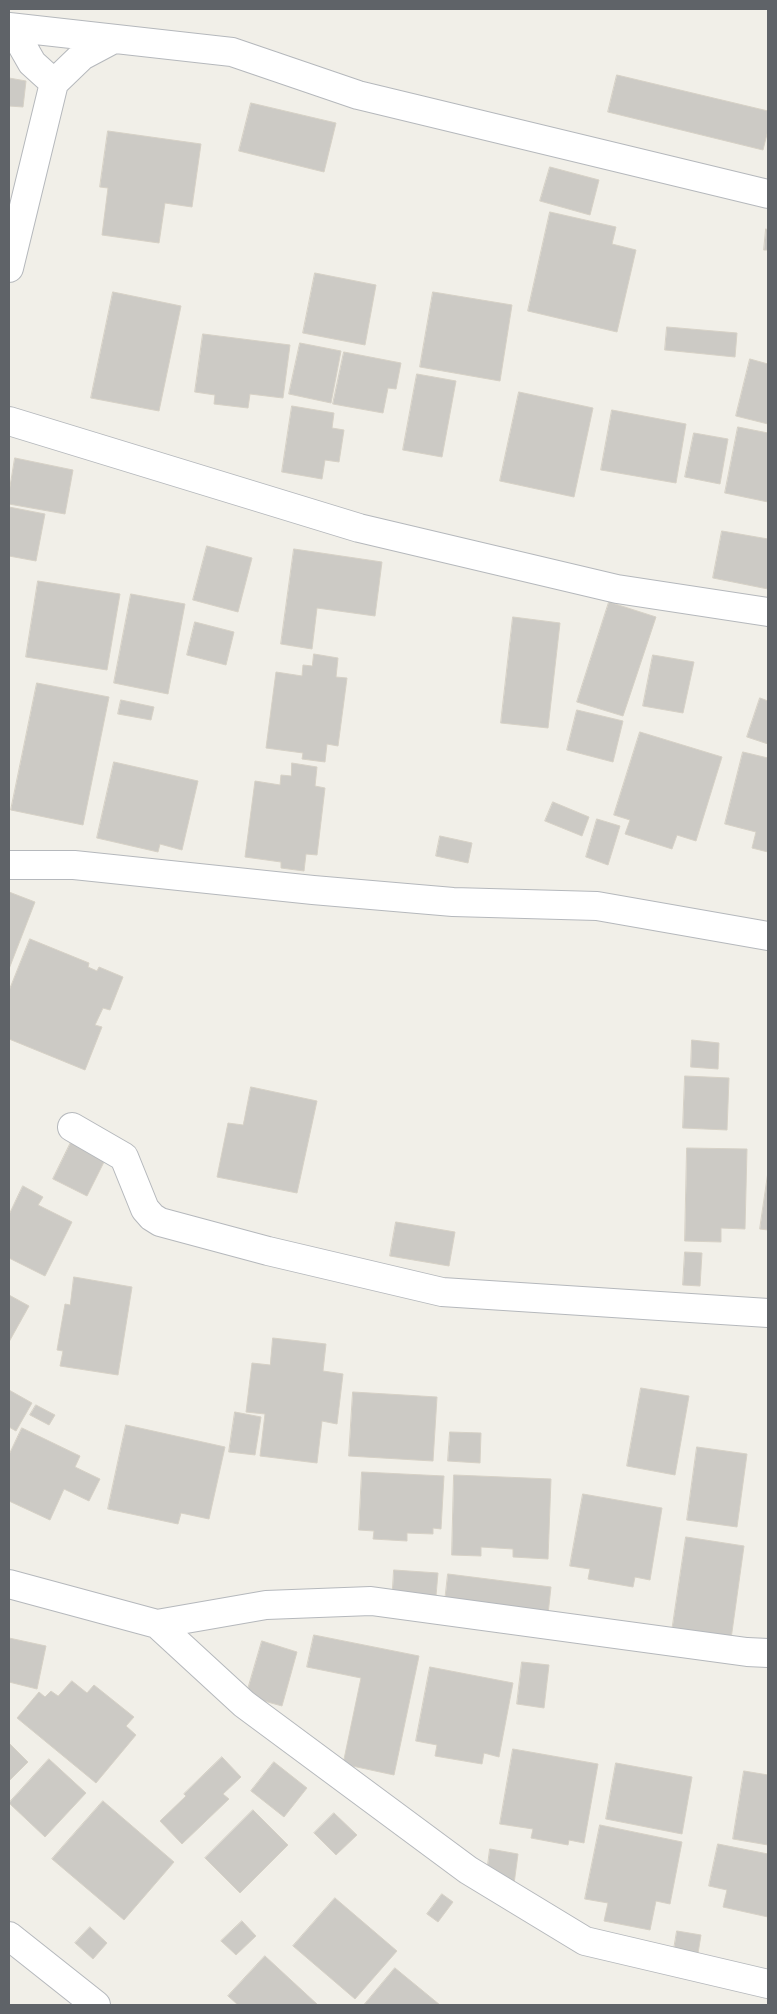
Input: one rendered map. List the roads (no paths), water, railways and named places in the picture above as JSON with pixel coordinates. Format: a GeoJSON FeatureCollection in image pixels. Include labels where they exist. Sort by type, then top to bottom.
{"type":"FeatureCollection","features":[{"type":"Feature","properties":{"kind":"street"},"geometry":{"type":"LineString","coordinates":[[10,27],[232,52],[358,95],[768,194]]}},
{"type":"Feature","properties":{"kind":"street"},"geometry":{"type":"LineString","coordinates":[[10,27],[32,63],[54,83]]}},
{"type":"Feature","properties":{"kind":"street"},"geometry":{"type":"LineString","coordinates":[[9,268],[54,83],[82,56],[114,39]]}},
{"type":"Feature","properties":{"kind":"street"},"geometry":{"type":"LineString","coordinates":[[9,421],[359,528],[617,588],[768,612]]}},
{"type":"Feature","properties":{"kind":"street"},"geometry":{"type":"LineString","coordinates":[[9,865],[74,865],[313,890],[453,902],[596,906],[768,936]]}},
{"type":"Feature","properties":{"kind":"street"},"geometry":{"type":"LineString","coordinates":[[72,1128],[124,1157],[145,1210],[152,1218],[160,1222],[241,1244],[442,1292],[768,1313]]}},
{"type":"Feature","properties":{"kind":"street"},"geometry":{"type":"LineString","coordinates":[[9,1584],[157,1624],[266,1605],[371,1600],[738,1651],[768,1653]]}},
{"type":"Feature","properties":{"kind":"street"},"geometry":{"type":"LineString","coordinates":[[157,1624],[244,1704],[468,1870],[585,1941],[768,1984]]}},
{"type":"Feature","properties":{"kind":"street"},"geometry":{"type":"LineString","coordinates":[[9,1936],[96,2005]]}}]}
